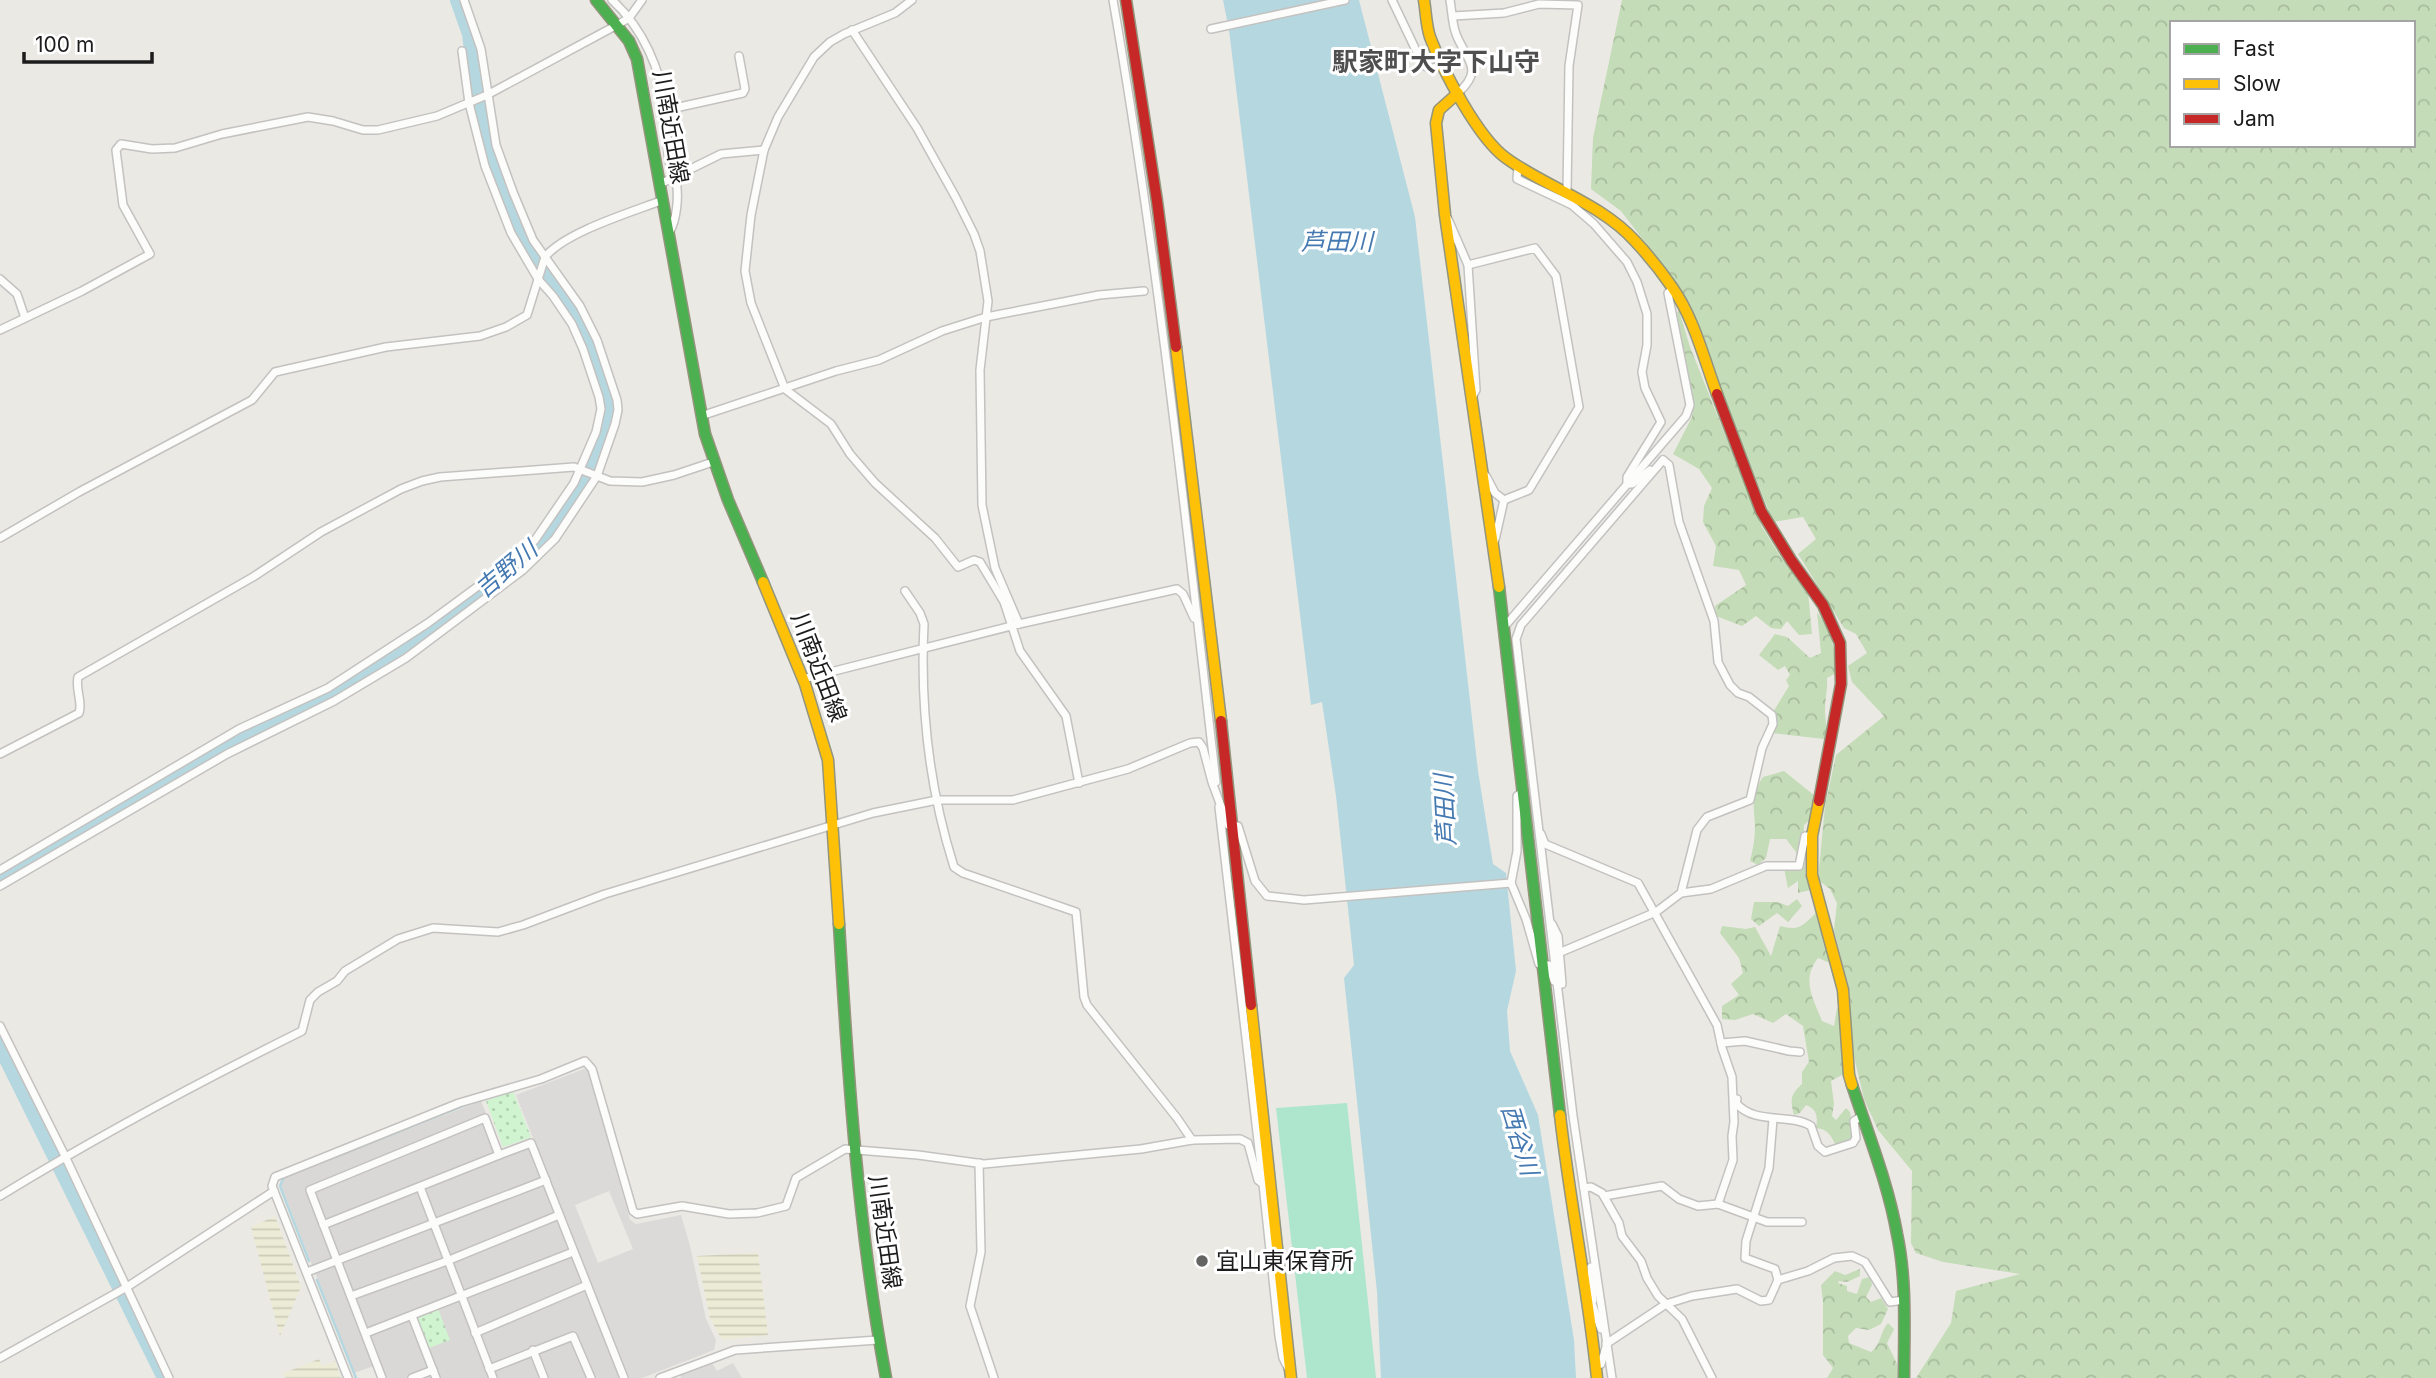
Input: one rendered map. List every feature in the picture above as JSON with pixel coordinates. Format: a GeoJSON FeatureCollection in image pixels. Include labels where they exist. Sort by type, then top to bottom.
{"type":"FeatureCollection","features":[{"type":"Feature","properties":{"kind":"street"},"geometry":{"type":"LineString","coordinates":[[0,886],[228,754],[334,701],[406,658],[523,570],[555,539],[596,476],[615,424],[617,400],[597,340],[580,306],[533,240],[513,192],[496,145],[481,49],[464,0]]}},
{"type":"Feature","properties":{"kind":"street","name":"川南近田線"},"geometry":{"type":"LineString","coordinates":[[596,0],[629,41],[637,59],[701,416],[713,462],[822,731],[828,760],[834,825],[852,1149],[878,1340],[886,1378]]}},
{"type":"Feature","properties":{"kind":"street"},"geometry":{"type":"LineString","coordinates":[[612,0],[629,18],[657,67],[666,110],[669,161],[675,178],[675,223],[669,234]]}},
{"type":"Feature","properties":{"kind":"street"},"geometry":{"type":"LineString","coordinates":[[0,330],[82,291],[150,254],[123,205],[116,150],[121,144],[152,149],[175,148],[222,134],[308,117],[363,130],[378,130],[437,116],[487,95],[617,25],[629,18],[642,0]]}},
{"type":"Feature","properties":{"kind":"street"},"geometry":{"type":"LineString","coordinates":[[912,0],[895,13],[830,42],[814,57],[778,117],[764,150],[751,215],[745,271],[751,303],[785,389],[831,424],[850,454],[874,483],[935,538],[958,566],[974,559],[981,562],[1016,625]]}},
{"type":"Feature","properties":{"kind":"street"},"geometry":{"type":"LineString","coordinates":[[1113,0],[1162,327],[1279,1336],[1283,1358],[1291,1374]]}},
{"type":"Feature","properties":{"kind":"street"},"geometry":{"type":"LineString","coordinates":[[1126,0],[1157,201],[1211,623],[1291,1374]]}},
{"type":"Feature","properties":{"kind":"street"},"geometry":{"type":"LineString","coordinates":[[1211,29],[1345,0]]}},
{"type":"Feature","properties":{"kind":"street"},"geometry":{"type":"LineString","coordinates":[[1392,0],[1423,65],[1430,69],[1442,65]]}},
{"type":"Feature","properties":{"kind":"street"},"geometry":{"type":"LineString","coordinates":[[1424,0],[1429,33],[1442,65],[1478,127],[1504,157],[1518,167],[1567,192],[1611,220],[1634,240],[1673,288],[1691,324],[1761,511],[1823,606],[1840,643],[1841,684],[1812,836],[1812,875],[1843,990],[1849,1075],[1889,1197],[1898,1236],[1903,1300],[1904,1378]]}},
{"type":"Feature","properties":{"kind":"street"},"geometry":{"type":"LineString","coordinates":[[1450,0],[1456,33],[1472,64],[1473,75],[1469,83],[1438,110],[1436,123],[1445,215],[1504,626],[1570,1200],[1591,1301],[1606,1344],[1597,1373]]}},
{"type":"Feature","properties":{"kind":"street"},"geometry":{"type":"LineString","coordinates":[[1452,16],[1504,13],[1539,5],[1578,5],[1569,66],[1567,192]]}},
{"type":"Feature","properties":{"kind":"street"},"geometry":{"type":"LineString","coordinates":[[852,30],[917,128],[974,234],[986,279],[988,301],[979,370],[982,505],[995,568],[1016,625],[1020,651],[1066,716],[1079,783]]}},
{"type":"Feature","properties":{"kind":"street"},"geometry":{"type":"LineString","coordinates":[[0,870],[239,729],[328,688],[428,623],[504,567],[535,540],[560,507],[582,469],[600,420],[599,397],[572,324],[511,233],[485,166],[469,103],[461,51]]}},
{"type":"Feature","properties":{"kind":"street"},"geometry":{"type":"LineString","coordinates":[[666,110],[743,93],[745,89],[739,56]]}},
{"type":"Feature","properties":{"kind":"street"},"geometry":{"type":"LineString","coordinates":[[660,184],[722,154],[764,150]]}},
{"type":"Feature","properties":{"kind":"street"},"geometry":{"type":"LineString","coordinates":[[1518,167],[1517,179],[1572,205],[1594,224],[1627,262],[1637,282],[1647,314],[1647,345],[1642,372],[1645,388],[1661,422],[1627,477],[1627,484]]}},
{"type":"Feature","properties":{"kind":"street"},"geometry":{"type":"LineString","coordinates":[[0,538],[79,492],[252,400],[275,372],[386,347],[480,336],[506,327],[527,315],[545,259],[551,250],[577,234],[663,200]]}},
{"type":"Feature","properties":{"kind":"street"},"geometry":{"type":"LineString","coordinates":[[1445,215],[1468,265],[1476,390],[1471,402]]}},
{"type":"Feature","properties":{"kind":"street"},"geometry":{"type":"LineString","coordinates":[[1468,265],[1535,248],[1556,276],[1579,407],[1529,490],[1504,500]]}},
{"type":"Feature","properties":{"kind":"street"},"geometry":{"type":"LineString","coordinates":[[0,279],[17,293],[25,318]]}},
{"type":"Feature","properties":{"kind":"street"},"geometry":{"type":"LineString","coordinates":[[1504,626],[1686,416],[1690,405],[1668,293],[1673,288]]}},
{"type":"Feature","properties":{"kind":"street"},"geometry":{"type":"LineString","coordinates":[[701,416],[879,360],[942,331],[986,317],[1099,295],[1144,291]]}},
{"type":"Feature","properties":{"kind":"street"},"geometry":{"type":"LineString","coordinates":[[1627,484],[1632,484],[1663,460]]}},
{"type":"Feature","properties":{"kind":"street"},"geometry":{"type":"LineString","coordinates":[[1612,1378],[1573,1116],[1516,639],[1521,625],[1663,460]]}},
{"type":"Feature","properties":{"kind":"street"},"geometry":{"type":"LineString","coordinates":[[1663,460],[1669,465],[1679,522],[1714,621],[1718,662],[1730,685],[1772,715],[1773,724],[1762,748],[1749,800],[1707,817],[1696,830],[1681,893]]}},
{"type":"Feature","properties":{"kind":"street"},"geometry":{"type":"LineString","coordinates":[[0,754],[79,713],[81,708],[76,684],[78,677],[253,577],[321,532],[401,489],[440,477],[553,467],[582,469],[617,482],[642,482],[713,462]]}},
{"type":"Feature","properties":{"kind":"street"},"geometry":{"type":"LineString","coordinates":[[1480,469],[1495,493],[1504,500]]}},
{"type":"Feature","properties":{"kind":"street"},"geometry":{"type":"LineString","coordinates":[[1492,543],[1496,538],[1504,500]]}},
{"type":"Feature","properties":{"kind":"street"},"geometry":{"type":"LineString","coordinates":[[803,679],[1016,625],[1177,589],[1183,594],[1197,620]]}},
{"type":"Feature","properties":{"kind":"street"},"geometry":{"type":"LineString","coordinates":[[905,591],[920,612],[924,624],[925,730],[937,800],[954,867],[963,873],[1076,912],[1087,1005],[1192,1140]]}},
{"type":"Feature","properties":{"kind":"street"},"geometry":{"type":"LineString","coordinates":[[0,1196],[176,1094],[302,1031],[310,1000],[318,992],[337,981],[355,964],[398,939],[433,928],[498,932],[605,894],[873,813],[937,800],[1013,800],[1128,769],[1190,743],[1199,742],[1203,748],[1228,825],[1238,827],[1255,881],[1267,896],[1304,900],[1511,883]]}},
{"type":"Feature","properties":{"kind":"street"},"geometry":{"type":"LineString","coordinates":[[1522,792],[1517,796],[1517,851],[1511,883],[1526,919],[1539,964],[1549,965],[1560,998]]}},
{"type":"Feature","properties":{"kind":"street"},"geometry":{"type":"LineString","coordinates":[[1538,828],[1545,844],[1638,883],[1717,1025],[1733,1088],[1733,1160],[1718,1204]]}},
{"type":"Feature","properties":{"kind":"street"},"geometry":{"type":"LineString","coordinates":[[1560,952],[1656,912],[1681,893],[1711,889],[1766,866],[1799,866],[1805,836],[1812,836]]}},
{"type":"Feature","properties":{"kind":"street"},"geometry":{"type":"LineString","coordinates":[[1550,919],[1558,936],[1562,989],[1560,998]]}},
{"type":"Feature","properties":{"kind":"street"},"geometry":{"type":"LineString","coordinates":[[0,1026],[60,1159],[127,1287],[169,1378]]}},
{"type":"Feature","properties":{"kind":"street"},"geometry":{"type":"LineString","coordinates":[[1721,1043],[1745,1041],[1800,1052]]}},
{"type":"Feature","properties":{"kind":"street"},"geometry":{"type":"LineString","coordinates":[[348,1378],[272,1186],[275,1177],[459,1103],[541,1079],[585,1061],[593,1069],[633,1211],[637,1214],[682,1206],[729,1214],[757,1213],[786,1206],[796,1178],[845,1149],[979,1163],[1142,1149],[1192,1140],[1240,1139],[1248,1143],[1258,1180],[1263,1184]]}},
{"type":"Feature","properties":{"kind":"street"},"geometry":{"type":"LineString","coordinates":[[1733,1088],[1737,1091],[1736,1103],[1741,1109],[1773,1119],[1802,1120],[1811,1126],[1818,1146],[1825,1152],[1853,1143],[1856,1138],[1854,1121],[1862,1116]]}},
{"type":"Feature","properties":{"kind":"street"},"geometry":{"type":"LineString","coordinates":[[383,1378],[310,1190],[485,1118],[499,1155]]}},
{"type":"Feature","properties":{"kind":"street"},"geometry":{"type":"LineString","coordinates":[[1606,1344],[1666,1304],[1692,1296],[1737,1289],[1761,1301],[1769,1300],[1777,1280],[1775,1269],[1745,1258],[1752,1218],[1769,1168],[1773,1119]]}},
{"type":"Feature","properties":{"kind":"street"},"geometry":{"type":"LineString","coordinates":[[323,1225],[531,1143],[624,1378]]}},
{"type":"Feature","properties":{"kind":"street"},"geometry":{"type":"LineString","coordinates":[[979,1163],[981,1252],[970,1306],[993,1378]]}},
{"type":"Feature","properties":{"kind":"street"},"geometry":{"type":"LineString","coordinates":[[307,1272],[545,1180]]}},
{"type":"Feature","properties":{"kind":"street"},"geometry":{"type":"LineString","coordinates":[[1604,1196],[1662,1186],[1679,1199],[1698,1206],[1718,1204],[1767,1222],[1802,1222]]}},
{"type":"Feature","properties":{"kind":"street"},"geometry":{"type":"LineString","coordinates":[[420,1187],[493,1378]]}},
{"type":"Feature","properties":{"kind":"street"},"geometry":{"type":"LineString","coordinates":[[1584,1188],[1591,1187],[1604,1196],[1619,1223],[1622,1236],[1641,1261],[1658,1296],[1682,1319],[1712,1378]]}},
{"type":"Feature","properties":{"kind":"street"},"geometry":{"type":"LineString","coordinates":[[0,1358],[127,1287],[274,1191]]}},
{"type":"Feature","properties":{"kind":"street"},"geometry":{"type":"LineString","coordinates":[[351,1296],[447,1261],[559,1215]]}},
{"type":"Feature","properties":{"kind":"street"},"geometry":{"type":"LineString","coordinates":[[1590,1241],[1591,1301],[1597,1373]]}},
{"type":"Feature","properties":{"kind":"street"},"geometry":{"type":"LineString","coordinates":[[366,1334],[573,1252]]}},
{"type":"Feature","properties":{"kind":"street"},"geometry":{"type":"LineString","coordinates":[[1777,1280],[1808,1271],[1834,1258],[1852,1256],[1865,1262],[1890,1302],[1903,1300]]}},
{"type":"Feature","properties":{"kind":"street"},"geometry":{"type":"LineString","coordinates":[[475,1333],[587,1285]]}},
{"type":"Feature","properties":{"kind":"street"},"geometry":{"type":"LineString","coordinates":[[412,1315],[435,1374],[412,1378]]}},
{"type":"Feature","properties":{"kind":"street"},"geometry":{"type":"LineString","coordinates":[[489,1369],[573,1336],[591,1378]]}},
{"type":"Feature","properties":{"kind":"street"},"geometry":{"type":"LineString","coordinates":[[660,1378],[735,1350],[878,1340]]}},
{"type":"Feature","properties":{"kind":"street"},"geometry":{"type":"LineString","coordinates":[[533,1350],[544,1378]]}},
{"type":"Feature","properties":{"kind":"shaded area"},"geometry":{"type":"Polygon","coordinates":[[[584,1069],[588,1071],[630,1220],[636,1224],[681,1215],[706,1319],[716,1340],[714,1350],[642,1378],[628,1378],[516,1095],[584,1069]],[[609,1191],[575,1205],[598,1263],[633,1249],[609,1191]]]}},
{"type":"Feature","properties":{"kind":"shaded area"},"geometry":{"type":"Polygon","coordinates":[[[481,1101],[501,1151],[533,1139],[627,1378],[379,1378],[374,1366],[354,1373],[281,1185],[283,1178],[481,1101]]]}},
{"type":"Feature","properties":{"kind":"shaded area"},"geometry":{"type":"Polygon","coordinates":[[[712,1363],[717,1371],[733,1363],[742,1378],[681,1378],[680,1375],[712,1363]]]}},
{"type":"Feature","properties":{"kind":"green space"},"geometry":{"type":"Polygon","coordinates":[[[1622,0],[2436,0],[2436,1378],[1916,1378],[1951,1323],[1956,1291],[2020,1274],[1943,1262],[1916,1253],[1911,1243],[1912,1171],[1878,1130],[1864,1099],[1852,1048],[1850,993],[1834,930],[1837,903],[1830,889],[1818,880],[1825,806],[1836,755],[1884,716],[1852,682],[1848,666],[1867,653],[1856,634],[1844,628],[1798,554],[1816,539],[1803,517],[1773,522],[1683,292],[1621,211],[1591,189],[1593,138],[1622,0]]]}},
{"type":"Feature","properties":{"kind":"green space"},"geometry":{"type":"Polygon","coordinates":[[[1679,311],[1690,347],[1762,527],[1782,559],[1808,592],[1812,634],[1799,635],[1787,621],[1781,629],[1771,628],[1756,616],[1742,626],[1716,616],[1715,606],[1746,585],[1739,570],[1713,566],[1716,546],[1703,522],[1704,506],[1712,488],[1699,469],[1673,454],[1692,417],[1693,401],[1680,346],[1679,311]]]}},
{"type":"Feature","properties":{"kind":"green space"},"geometry":{"type":"Polygon","coordinates":[[[1817,612],[1829,633],[1836,665],[1836,673],[1827,678],[1824,739],[1772,733],[1773,712],[1789,686],[1786,680],[1790,675],[1785,666],[1778,670],[1759,655],[1775,634],[1787,637],[1810,658],[1821,653],[1817,612]]]}},
{"type":"Feature","properties":{"kind":"green space"},"geometry":{"type":"Polygon","coordinates":[[[1784,771],[1815,796],[1810,820],[1804,825],[1803,845],[1796,859],[1796,852],[1786,839],[1770,839],[1766,858],[1758,865],[1750,861],[1755,835],[1754,795],[1763,777],[1784,771]]]}},
{"type":"Feature","properties":{"kind":"green space"},"geometry":{"type":"Polygon","coordinates":[[[1805,859],[1805,873],[1810,890],[1798,893],[1798,881],[1788,888],[1784,868],[1799,868],[1805,859]]]}},
{"type":"Feature","properties":{"kind":"green space"},"geometry":{"type":"Polygon","coordinates":[[[1797,899],[1802,906],[1788,922],[1777,913],[1759,926],[1751,919],[1754,902],[1777,902],[1788,906],[1797,899]]]}},
{"type":"Feature","properties":{"kind":"green space"},"geometry":{"type":"Polygon","coordinates":[[[1816,913],[1830,963],[1818,958],[1810,974],[1810,989],[1822,1021],[1834,1026],[1837,1008],[1840,1010],[1844,1074],[1831,1081],[1834,1104],[1832,1116],[1836,1120],[1846,1108],[1850,1112],[1854,1137],[1848,1143],[1836,1145],[1826,1131],[1816,1128],[1816,1114],[1810,1107],[1806,1105],[1800,1113],[1794,1115],[1792,1098],[1802,1084],[1802,1072],[1809,1062],[1803,1026],[1786,1014],[1773,1023],[1753,1014],[1735,1020],[1722,1019],[1722,1006],[1739,995],[1731,984],[1743,973],[1739,958],[1720,933],[1722,926],[1746,929],[1755,927],[1771,956],[1780,926],[1800,926],[1816,913]]]}},
{"type":"Feature","properties":{"kind":"green space"},"geometry":{"type":"Polygon","coordinates":[[[513,1091],[531,1137],[503,1147],[486,1101],[513,1091]]]}},
{"type":"Feature","properties":{"kind":"green space"},"geometry":{"type":"Polygon","coordinates":[[[1347,1103],[1376,1378],[1307,1378],[1276,1108],[1347,1103]]]}},
{"type":"Feature","properties":{"kind":"green space"},"geometry":{"type":"Polygon","coordinates":[[[275,1216],[301,1287],[280,1336],[251,1227],[275,1216]]]}},
{"type":"Feature","properties":{"kind":"green space"},"geometry":{"type":"Polygon","coordinates":[[[758,1253],[768,1335],[722,1340],[710,1318],[697,1256],[758,1253]]]}},
{"type":"Feature","properties":{"kind":"green space"},"geometry":{"type":"Polygon","coordinates":[[[1860,1269],[1860,1276],[1838,1283],[1847,1286],[1847,1291],[1857,1294],[1862,1279],[1870,1277],[1872,1285],[1866,1297],[1871,1302],[1881,1298],[1888,1309],[1881,1324],[1869,1330],[1856,1328],[1848,1336],[1849,1343],[1871,1352],[1877,1346],[1888,1323],[1894,1329],[1887,1343],[1897,1364],[1898,1378],[1827,1378],[1833,1368],[1823,1355],[1821,1285],[1835,1271],[1845,1275],[1860,1269]]]}},
{"type":"Feature","properties":{"kind":"green space"},"geometry":{"type":"Polygon","coordinates":[[[438,1309],[450,1340],[429,1348],[417,1317],[438,1309]]]}},
{"type":"Feature","properties":{"kind":"green space"},"geometry":{"type":"Polygon","coordinates":[[[319,1359],[322,1366],[335,1361],[341,1378],[286,1378],[282,1374],[319,1359]]]}},
{"type":"Feature","properties":{"kind":"water"},"geometry":{"type":"Polygon","coordinates":[[[1223,0],[1359,0],[1415,217],[1478,771],[1493,864],[1506,873],[1516,971],[1507,1011],[1510,1051],[1538,1115],[1574,1340],[1576,1378],[1381,1378],[1377,1292],[1344,978],[1354,965],[1336,796],[1322,702],[1311,705],[1229,30],[1223,0]]]}},
{"type":"Feature","properties":{"kind":"waterway","name":"吉野川"},"geometry":{"type":"LineString","coordinates":[[0,879],[144,798],[252,732],[332,694],[388,661],[529,556],[569,506],[594,462],[608,420],[608,402],[581,325],[570,304],[536,262],[509,204],[487,143],[479,109],[470,34],[458,0]]}},
{"type":"Feature","properties":{"kind":"waterway"},"geometry":{"type":"LineString","coordinates":[[0,1045],[165,1378]]}},
{"type":"Feature","properties":{"kind":"waterway"},"geometry":{"type":"LineString","coordinates":[[330,1159],[473,1102]]}},
{"type":"Feature","properties":{"kind":"waterway"},"geometry":{"type":"LineString","coordinates":[[284,1177],[280,1186],[309,1261]]}},
{"type":"Feature","properties":{"kind":"waterway"},"geometry":{"type":"LineString","coordinates":[[317,1280],[356,1378]]}},
{"type":"Feature","properties":{"kind":"traffic: fast"},"geometry":{"type":"LineString","coordinates":[[596,0],[629,41],[637,59],[705,434],[728,500],[763,582]]}},
{"type":"Feature","properties":{"kind":"traffic: fast"},"geometry":{"type":"LineString","coordinates":[[1499,587],[1560,1115]]}},
{"type":"Feature","properties":{"kind":"traffic: fast"},"geometry":{"type":"LineString","coordinates":[[839,924],[850,1095],[861,1209],[886,1378]]}},
{"type":"Feature","properties":{"kind":"traffic: fast"},"geometry":{"type":"LineString","coordinates":[[1852,1085],[1883,1177],[1900,1252],[1904,1306],[1904,1378]]}},
{"type":"Feature","properties":{"kind":"traffic: slow"},"geometry":{"type":"LineString","coordinates":[[1424,0],[1429,32],[1436,51],[1462,102],[1484,135],[1506,158],[1605,216],[1640,246],[1680,299],[1698,339],[1717,394]]}},
{"type":"Feature","properties":{"kind":"traffic: slow"},"geometry":{"type":"LineString","coordinates":[[1458,93],[1439,110],[1436,123],[1445,215],[1499,587]]}},
{"type":"Feature","properties":{"kind":"traffic: slow"},"geometry":{"type":"LineString","coordinates":[[1176,347],[1221,721]]}},
{"type":"Feature","properties":{"kind":"traffic: slow"},"geometry":{"type":"LineString","coordinates":[[763,582],[805,684],[828,760],[839,924]]}},
{"type":"Feature","properties":{"kind":"traffic: slow"},"geometry":{"type":"LineString","coordinates":[[1819,801],[1812,836],[1812,875],[1843,990],[1852,1085]]}},
{"type":"Feature","properties":{"kind":"traffic: slow"},"geometry":{"type":"LineString","coordinates":[[1251,1005],[1291,1378]]}},
{"type":"Feature","properties":{"kind":"traffic: slow"},"geometry":{"type":"LineString","coordinates":[[1560,1115],[1597,1378]]}},
{"type":"Feature","properties":{"kind":"traffic: jam"},"geometry":{"type":"LineString","coordinates":[[1126,0],[1176,347]]}},
{"type":"Feature","properties":{"kind":"traffic: jam"},"geometry":{"type":"LineString","coordinates":[[1717,394],[1761,511],[1823,605],[1840,643],[1841,684],[1819,801]]}},
{"type":"Feature","properties":{"kind":"traffic: jam"},"geometry":{"type":"LineString","coordinates":[[1221,721],[1251,1005]]}},
{"type":"Feature","properties":{"kind":"place","name":"宜山東保育所"},"geometry":{"type":"Point","coordinates":[1202,1261]}},
{"type":"Feature","properties":{"kind":"district","name":"駅家町大字下山守"},"geometry":{"type":"Point","coordinates":[1436,61]}},
{"type":"Feature","properties":{"kind":"water label","name":"芦田川"},"geometry":{"type":"Point","coordinates":[1337,241]}},
{"type":"Feature","properties":{"kind":"water label","name":"芦田川"},"geometry":{"type":"Point","coordinates":[1445,810]}},
{"type":"Feature","properties":{"kind":"water label","name":"西谷川"},"geometry":{"type":"Point","coordinates":[1520,1140]}}]}
